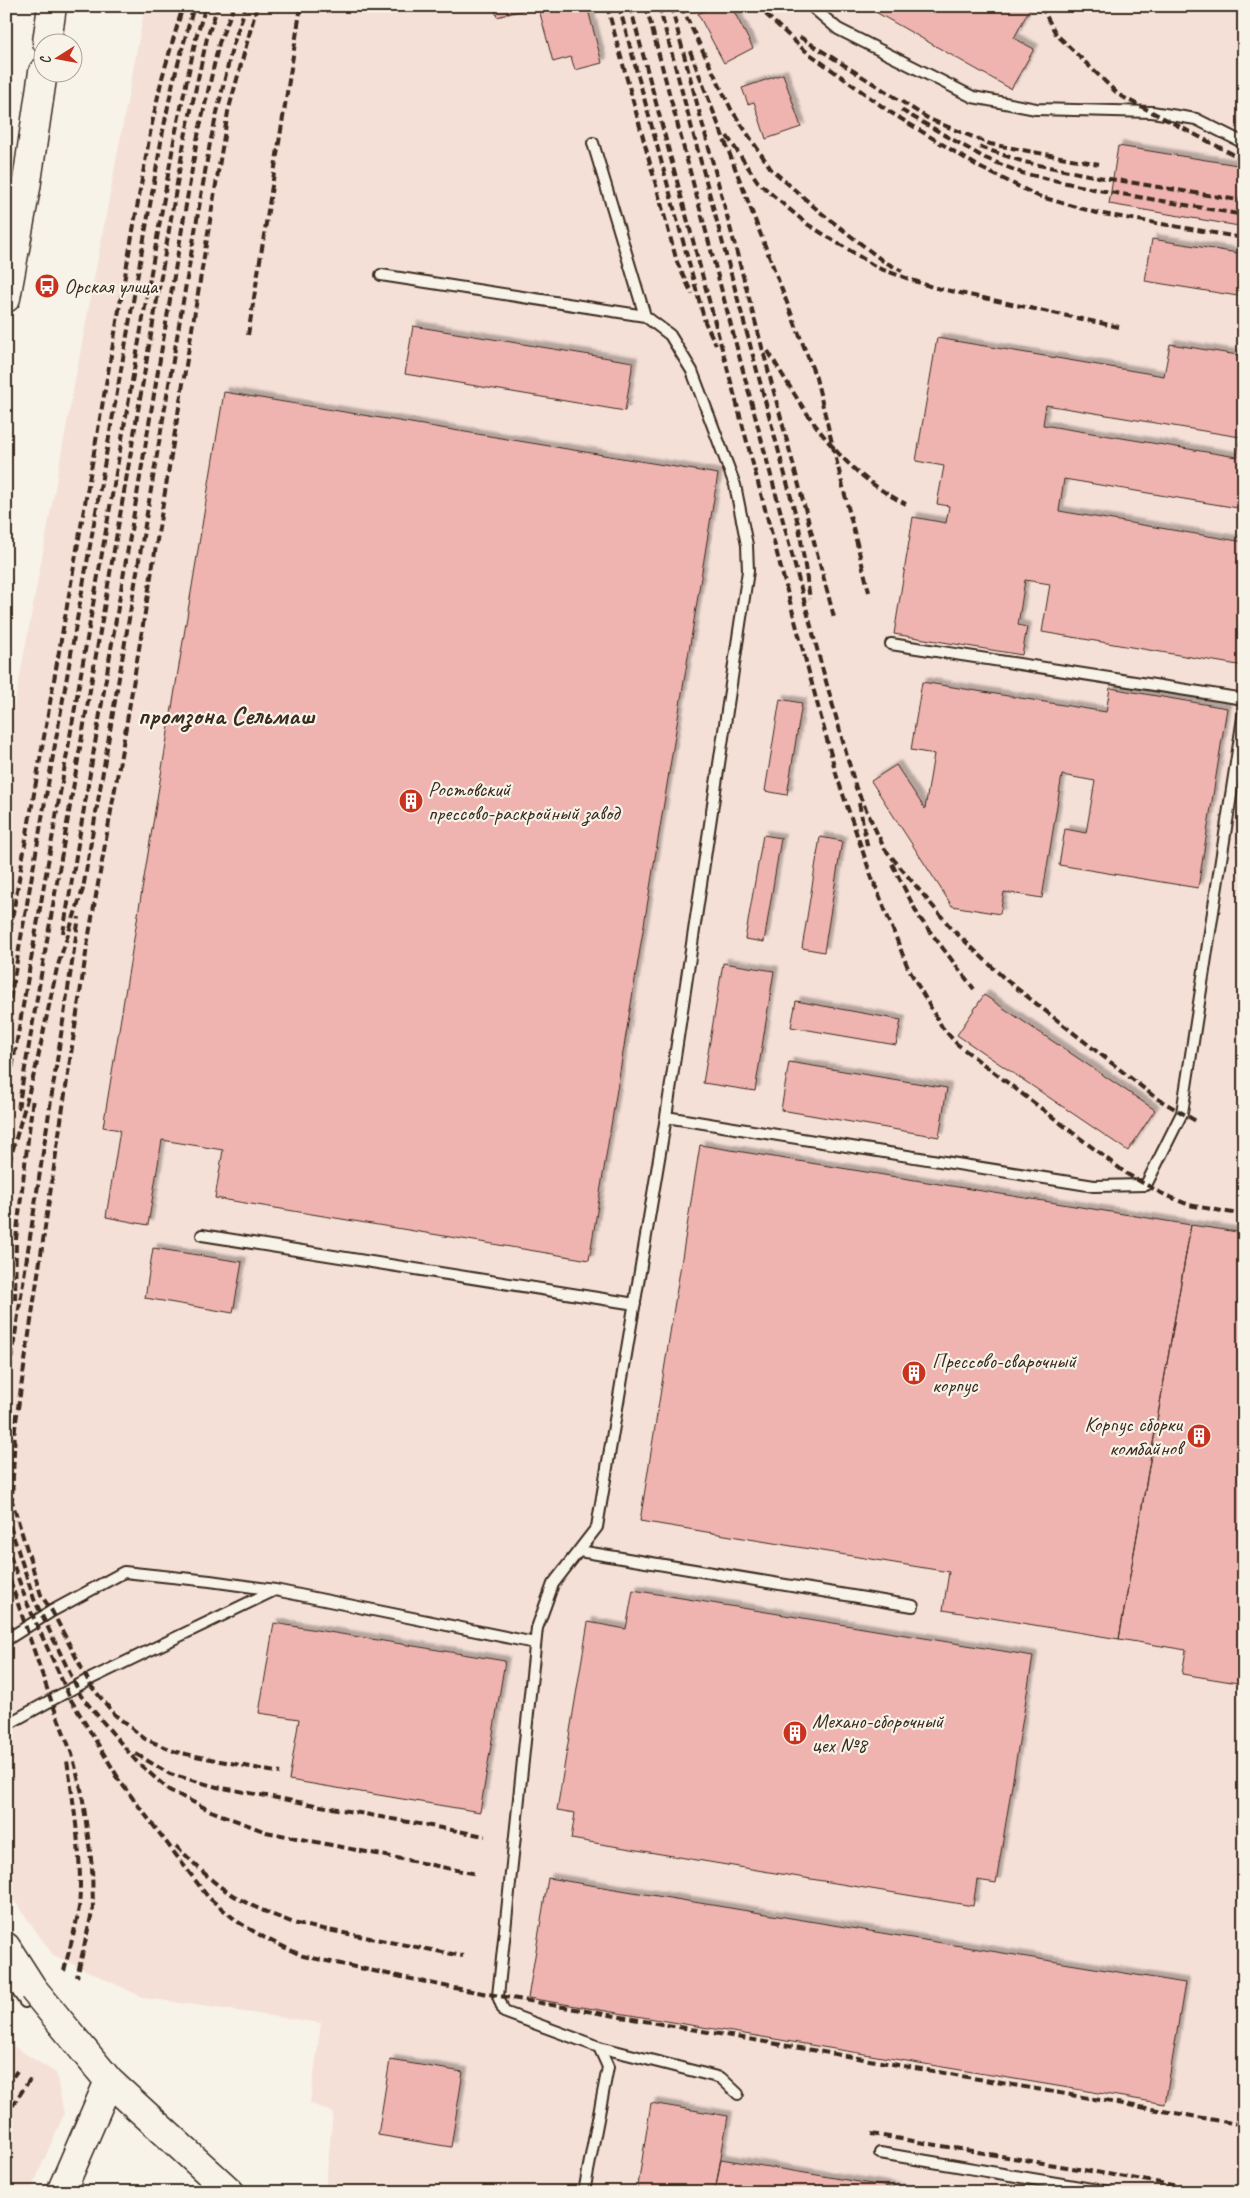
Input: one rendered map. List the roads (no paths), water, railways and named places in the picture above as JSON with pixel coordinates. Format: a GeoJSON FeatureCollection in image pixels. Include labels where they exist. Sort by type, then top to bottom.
{"type":"FeatureCollection","features":[{"type":"Feature","properties":{"kind":"main road"},"geometry":{"type":"LineString","coordinates":[[48,32],[52,6]]}},
{"type":"Feature","properties":{"kind":"main road"},"geometry":{"type":"LineString","coordinates":[[6,298],[16,186],[41,82]]}},
{"type":"Feature","properties":{"kind":"main road"},"geometry":{"type":"LineString","coordinates":[[6,1947],[29,1996],[86,2052],[109,2081],[230,2192]]}},
{"type":"Feature","properties":{"kind":"main road"},"geometry":{"type":"LineString","coordinates":[[61,2192],[109,2081]]}},
{"type":"Feature","properties":{"kind":"lane"},"geometry":{"type":"LineString","coordinates":[[811,6],[838,29],[973,97],[1036,109],[1152,112],[1196,119],[1244,143]]}},
{"type":"Feature","properties":{"kind":"lane"},"geometry":{"type":"LineString","coordinates":[[593,143],[645,316]]}},
{"type":"Feature","properties":{"kind":"lane"},"geometry":{"type":"LineString","coordinates":[[381,275],[645,316],[670,335],[692,371],[735,485],[747,545],[748,571],[666,1117],[597,1527],[553,1584],[536,1628],[498,1996],[504,2012],[599,2047],[720,2078],[738,2094]]}},
{"type":"Feature","properties":{"kind":"lane"},"geometry":{"type":"LineString","coordinates":[[891,644],[1244,699]]}},
{"type":"Feature","properties":{"kind":"lane"},"geometry":{"type":"LineString","coordinates":[[666,1117],[1094,1186],[1146,1185],[1182,1113],[1244,711]]}},
{"type":"Feature","properties":{"kind":"lane"},"geometry":{"type":"LineString","coordinates":[[202,1235],[635,1304]]}},
{"type":"Feature","properties":{"kind":"lane"},"geometry":{"type":"LineString","coordinates":[[579,1551],[913,1606]]}},
{"type":"Feature","properties":{"kind":"lane"},"geometry":{"type":"LineString","coordinates":[[6,1640],[52,1611],[124,1572],[275,1590],[535,1643]]}},
{"type":"Feature","properties":{"kind":"lane"},"geometry":{"type":"LineString","coordinates":[[6,1725],[88,1680],[275,1590]]}},
{"type":"Feature","properties":{"kind":"lane"},"geometry":{"type":"LineString","coordinates":[[6,1975],[29,1996]]}},
{"type":"Feature","properties":{"kind":"lane"},"geometry":{"type":"LineString","coordinates":[[584,2192],[608,2067],[599,2047]]}},
{"type":"Feature","properties":{"kind":"lane"},"geometry":{"type":"LineString","coordinates":[[880,2153],[1109,2192]]}},
{"type":"Feature","properties":{"kind":"railway"},"geometry":{"type":"LineString","coordinates":[[6,953],[151,128],[162,78],[183,6]]}},
{"type":"Feature","properties":{"kind":"railway"},"geometry":{"type":"LineString","coordinates":[[6,1023],[163,131],[173,82],[194,6]]}},
{"type":"Feature","properties":{"kind":"railway"},"geometry":{"type":"LineString","coordinates":[[6,1103],[175,135],[197,34],[206,6]]}},
{"type":"Feature","properties":{"kind":"railway"},"geometry":{"type":"LineString","coordinates":[[18,1109],[185,137],[207,38],[218,6]]}},
{"type":"Feature","properties":{"kind":"railway"},"geometry":{"type":"LineString","coordinates":[[63,933],[197,140],[219,43],[234,6]]}},
{"type":"Feature","properties":{"kind":"railway"},"geometry":{"type":"LineString","coordinates":[[6,1174],[36,1067],[57,968],[83,889],[210,143],[232,48],[246,6]]}},
{"type":"Feature","properties":{"kind":"railway"},"geometry":{"type":"LineString","coordinates":[[257,6],[228,112],[126,727],[88,940],[15,1428],[12,1501],[41,1595],[52,1611],[91,1686],[115,1715],[145,1739],[176,1752],[280,1773]]}},
{"type":"Feature","properties":{"kind":"railway"},"geometry":{"type":"LineString","coordinates":[[248,335],[301,6]]}},
{"type":"Feature","properties":{"kind":"railway"},"geometry":{"type":"LineString","coordinates":[[607,6],[677,262],[692,294]]}},
{"type":"Feature","properties":{"kind":"railway"},"geometry":{"type":"LineString","coordinates":[[619,6],[705,322],[716,345]]}},
{"type":"Feature","properties":{"kind":"railway"},"geometry":{"type":"LineString","coordinates":[[630,6],[837,777],[875,887]]}},
{"type":"Feature","properties":{"kind":"railway"},"geometry":{"type":"LineString","coordinates":[[646,6],[820,660],[856,788],[884,848],[952,929],[1005,979],[1156,1098],[1196,1121]]}},
{"type":"Feature","properties":{"kind":"railway"},"geometry":{"type":"LineString","coordinates":[[659,6],[799,527],[810,599]]}},
{"type":"Feature","properties":{"kind":"railway"},"geometry":{"type":"LineString","coordinates":[[671,6],[834,617]]}},
{"type":"Feature","properties":{"kind":"railway"},"geometry":{"type":"LineString","coordinates":[[681,6],[731,109],[771,169],[820,212],[883,261],[902,271]]}},
{"type":"Feature","properties":{"kind":"railway"},"geometry":{"type":"LineString","coordinates":[[757,6],[803,49],[890,112],[981,168],[1038,196],[1097,213],[1244,238]]}},
{"type":"Feature","properties":{"kind":"railway"},"geometry":{"type":"LineString","coordinates":[[1041,6],[1056,34],[1119,95],[1244,160]]}},
{"type":"Feature","properties":{"kind":"railway"},"geometry":{"type":"LineString","coordinates":[[800,37],[929,119],[990,144],[1099,164]]}},
{"type":"Feature","properties":{"kind":"railway"},"geometry":{"type":"LineString","coordinates":[[690,51],[816,378],[869,592]]}},
{"type":"Feature","properties":{"kind":"railway"},"geometry":{"type":"LineString","coordinates":[[901,110],[985,158],[1022,173],[1098,190],[1244,215]]}},
{"type":"Feature","properties":{"kind":"railway"},"geometry":{"type":"LineString","coordinates":[[727,136],[758,182],[777,199],[807,224],[878,268],[932,287],[1119,327]]}},
{"type":"Feature","properties":{"kind":"railway"},"geometry":{"type":"LineString","coordinates":[[980,147],[1024,162],[1098,177],[1244,201]]}},
{"type":"Feature","properties":{"kind":"railway"},"geometry":{"type":"LineString","coordinates":[[768,351],[810,418],[842,457],[861,475],[906,504]]}},
{"type":"Feature","properties":{"kind":"railway"},"geometry":{"type":"LineString","coordinates":[[859,803],[868,850]]}},
{"type":"Feature","properties":{"kind":"railway"},"geometry":{"type":"LineString","coordinates":[[892,864],[919,917],[974,989]]}},
{"type":"Feature","properties":{"kind":"railway"},"geometry":{"type":"LineString","coordinates":[[874,882],[908,968],[942,1027],[957,1044],[1127,1174],[1161,1193],[1189,1205],[1244,1215]]}},
{"type":"Feature","properties":{"kind":"railway"},"geometry":{"type":"LineString","coordinates":[[6,1394],[79,917]]}},
{"type":"Feature","properties":{"kind":"railway"},"geometry":{"type":"LineString","coordinates":[[15,1300],[16,1239],[33,1098]]}},
{"type":"Feature","properties":{"kind":"railway"},"geometry":{"type":"LineString","coordinates":[[6,1514],[34,1599],[81,1696],[136,1761],[169,1790],[211,1811],[266,1832],[477,1874]]}},
{"type":"Feature","properties":{"kind":"railway"},"geometry":{"type":"LineString","coordinates":[[6,1544],[27,1603],[71,1700],[119,1779]]}},
{"type":"Feature","properties":{"kind":"railway"},"geometry":{"type":"LineString","coordinates":[[6,1569],[51,1700],[72,1754],[82,1793],[92,1866],[93,1908],[77,1977]]}},
{"type":"Feature","properties":{"kind":"railway"},"geometry":{"type":"LineString","coordinates":[[136,1754],[170,1774],[217,1787],[485,1836]]}},
{"type":"Feature","properties":{"kind":"railway"},"geometry":{"type":"LineString","coordinates":[[64,1971],[78,1915],[80,1890],[77,1834],[67,1761]]}},
{"type":"Feature","properties":{"kind":"railway"},"geometry":{"type":"LineString","coordinates":[[115,1775],[208,1897],[238,1922],[265,1938],[303,1956],[454,1988],[1244,2125]]}},
{"type":"Feature","properties":{"kind":"railway"},"geometry":{"type":"LineString","coordinates":[[176,1846],[208,1877],[232,1895],[286,1920],[297,1924],[463,1956]]}},
{"type":"Feature","properties":{"kind":"railway"},"geometry":{"type":"LineString","coordinates":[[6,2086],[17,2071]]}},
{"type":"Feature","properties":{"kind":"railway"},"geometry":{"type":"LineString","coordinates":[[6,2116],[30,2079]]}},
{"type":"Feature","properties":{"kind":"railway"},"geometry":{"type":"LineString","coordinates":[[871,2134],[1214,2192]]}},
{"type":"Feature","properties":{"kind":"place","name":"Орская улица"},"geometry":{"type":"Point","coordinates":[47,286]}},
{"type":"Feature","properties":{"kind":"place","name":"Ростовский прессово-раскройный завод"},"geometry":{"type":"Point","coordinates":[411,801]}},
{"type":"Feature","properties":{"kind":"place","name":"Прессово-сварочный корпус"},"geometry":{"type":"Point","coordinates":[914,1373]}},
{"type":"Feature","properties":{"kind":"place","name":"Корпус сборки комбайнов"},"geometry":{"type":"Point","coordinates":[1199,1436]}},
{"type":"Feature","properties":{"kind":"place","name":"Механо-сборочный цех №8"},"geometry":{"type":"Point","coordinates":[795,1733]}},
{"type":"Feature","properties":{"kind":"district","name":"промзона Сельмаш"},"geometry":{"type":"Point","coordinates":[226,715]}}]}
